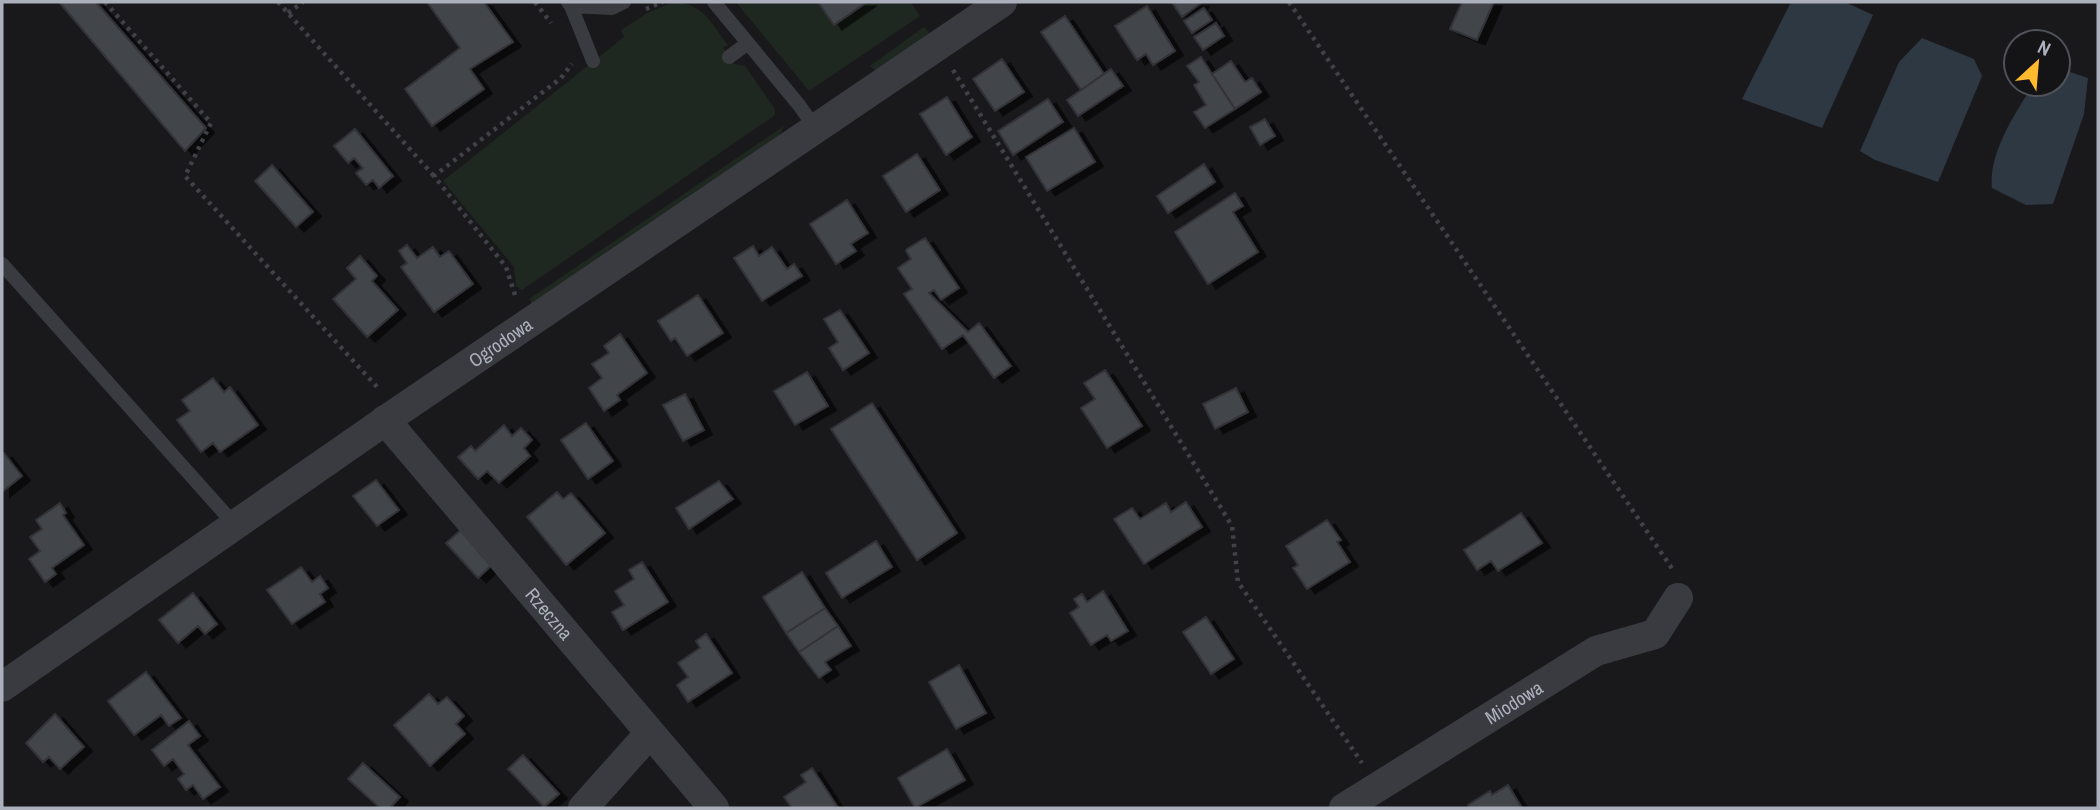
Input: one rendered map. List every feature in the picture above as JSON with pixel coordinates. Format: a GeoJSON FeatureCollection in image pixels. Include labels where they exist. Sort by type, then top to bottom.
{"type":"FeatureCollection","features":[{"type":"Feature","properties":{"kind":"street","name":"Ogrodowa"},"geometry":{"type":"LineString","coordinates":[[2,687],[392,416],[1002,2]]}},
{"type":"Feature","properties":{"kind":"street","name":"Rzeczna"},"geometry":{"type":"LineString","coordinates":[[392,416],[714,808]]}},
{"type":"Feature","properties":{"kind":"street","name":"Miodowa"},"geometry":{"type":"LineString","coordinates":[[1344,808],[1596,651],[1655,634],[1678,598]]}},
{"type":"Feature","properties":{"kind":"street"},"geometry":{"type":"LineString","coordinates":[[583,808],[650,733]]}},
{"type":"Feature","properties":{"kind":"lane"},"geometry":{"type":"LineString","coordinates":[[593,61],[570,4],[612,8],[624,2]]}},
{"type":"Feature","properties":{"kind":"lane"},"geometry":{"type":"LineString","coordinates":[[714,2],[800,105],[816,129]]}},
{"type":"Feature","properties":{"kind":"lane"},"geometry":{"type":"LineString","coordinates":[[729,57],[748,43]]}},
{"type":"Feature","properties":{"kind":"lane"},"geometry":{"type":"LineString","coordinates":[[2,264],[235,525]]}},
{"type":"Feature","properties":{"kind":"path"},"geometry":{"type":"LineString","coordinates":[[105,2],[211,123],[185,176],[392,416]]}},
{"type":"Feature","properties":{"kind":"path"},"geometry":{"type":"LineString","coordinates":[[278,2],[434,177],[506,267],[516,299]]}},
{"type":"Feature","properties":{"kind":"path"},"geometry":{"type":"LineString","coordinates":[[288,13],[303,2]]}},
{"type":"Feature","properties":{"kind":"path"},"geometry":{"type":"LineString","coordinates":[[1289,2],[1673,570],[1678,598]]}},
{"type":"Feature","properties":{"kind":"path"},"geometry":{"type":"LineString","coordinates":[[938,46],[1232,526],[1238,582],[1378,787]]}},
{"type":"Feature","properties":{"kind":"path"},"geometry":{"type":"LineString","coordinates":[[434,177],[561,78],[577,58]]}},
{"type":"Feature","properties":{"kind":"shaded area"},"geometry":{"type":"Polygon","coordinates":[[[673,2],[692,6],[711,22],[728,45],[723,48],[734,64],[745,66],[775,109],[775,115],[522,290],[516,286],[514,267],[443,181],[624,37],[621,30],[649,12],[673,2]]]}},
{"type":"Feature","properties":{"kind":"shaded area"},"geometry":{"type":"Polygon","coordinates":[[[736,2],[906,2],[911,3],[920,16],[809,91],[736,2]]]}},
{"type":"Feature","properties":{"kind":"shaded area"},"geometry":{"type":"Polygon","coordinates":[[[1791,2],[1845,2],[1873,15],[1822,128],[1742,99],[1791,2]]]}},
{"type":"Feature","properties":{"kind":"shaded area"},"geometry":{"type":"Polygon","coordinates":[[[924,27],[930,33],[876,71],[870,66],[924,27]]]}},
{"type":"Feature","properties":{"kind":"shaded area"},"geometry":{"type":"Polygon","coordinates":[[[1922,38],[1974,59],[1982,76],[1938,182],[1875,160],[1860,151],[1899,62],[1922,38]]]}},
{"type":"Feature","properties":{"kind":"shaded area"},"geometry":{"type":"Polygon","coordinates":[[[2072,73],[2088,78],[2084,114],[2053,204],[2026,205],[1992,188],[1994,161],[2025,98],[2072,98],[2072,73]]]}},
{"type":"Feature","properties":{"kind":"shaded area"},"geometry":{"type":"Polygon","coordinates":[[[784,126],[776,142],[534,306],[529,299],[784,126]]]}},
{"type":"Feature","properties":{"kind":"building"},"geometry":{"type":"Polygon","coordinates":[[[59,2],[96,2],[206,128],[185,151],[59,2]]]}},
{"type":"Feature","properties":{"kind":"building"},"geometry":{"type":"Polygon","coordinates":[[[427,2],[484,2],[513,42],[470,69],[484,89],[432,126],[405,89],[460,48],[427,2]]]}},
{"type":"Feature","properties":{"kind":"building"},"geometry":{"type":"Polygon","coordinates":[[[818,2],[867,2],[834,25],[818,2]]]}},
{"type":"Feature","properties":{"kind":"building"},"geometry":{"type":"Polygon","coordinates":[[[1462,2],[1494,2],[1477,40],[1450,29],[1462,2]]]}},
{"type":"Feature","properties":{"kind":"building"},"geometry":{"type":"Polygon","coordinates":[[[1201,3],[1182,17],[1173,4],[1201,3]]]}},
{"type":"Feature","properties":{"kind":"building"},"geometry":{"type":"Polygon","coordinates":[[[1147,6],[1175,51],[1153,65],[1146,54],[1137,60],[1115,26],[1147,6]]]}},
{"type":"Feature","properties":{"kind":"building"},"geometry":{"type":"Polygon","coordinates":[[[1204,8],[1212,20],[1192,33],[1184,21],[1204,8]]]}},
{"type":"Feature","properties":{"kind":"building"},"geometry":{"type":"Polygon","coordinates":[[[1065,16],[1104,74],[1081,90],[1041,32],[1065,16]]]}},
{"type":"Feature","properties":{"kind":"building"},"geometry":{"type":"Polygon","coordinates":[[[1216,23],[1224,36],[1203,50],[1194,37],[1216,23]]]}},
{"type":"Feature","properties":{"kind":"building"},"geometry":{"type":"Polygon","coordinates":[[[1201,57],[1235,109],[1205,128],[1194,112],[1206,105],[1194,85],[1199,82],[1187,66],[1201,57]]]}},
{"type":"Feature","properties":{"kind":"building"},"geometry":{"type":"Polygon","coordinates":[[[1002,59],[1024,92],[995,111],[973,79],[1002,59]]]}},
{"type":"Feature","properties":{"kind":"building"},"geometry":{"type":"Polygon","coordinates":[[[1231,61],[1245,82],[1252,78],[1261,92],[1235,109],[1212,74],[1231,61]]]}},
{"type":"Feature","properties":{"kind":"building"},"geometry":{"type":"Polygon","coordinates":[[[1111,69],[1123,86],[1078,116],[1067,100],[1111,69]]]}},
{"type":"Feature","properties":{"kind":"building"},"geometry":{"type":"Polygon","coordinates":[[[947,97],[972,137],[946,155],[920,114],[947,97]]]}},
{"type":"Feature","properties":{"kind":"building"},"geometry":{"type":"Polygon","coordinates":[[[1048,99],[1063,122],[1013,155],[998,131],[1048,99]]]}},
{"type":"Feature","properties":{"kind":"building"},"geometry":{"type":"Polygon","coordinates":[[[1265,119],[1275,136],[1260,145],[1250,127],[1265,119]]]}},
{"type":"Feature","properties":{"kind":"building"},"geometry":{"type":"Polygon","coordinates":[[[1074,128],[1095,162],[1047,191],[1026,157],[1074,128]]]}},
{"type":"Feature","properties":{"kind":"building"},"geometry":{"type":"Polygon","coordinates":[[[355,129],[393,176],[379,188],[373,180],[366,185],[356,173],[363,168],[354,158],[348,163],[334,146],[355,129]]]}},
{"type":"Feature","properties":{"kind":"building"},"geometry":{"type":"Polygon","coordinates":[[[917,154],[940,190],[906,212],[883,176],[917,154]]]}},
{"type":"Feature","properties":{"kind":"building"},"geometry":{"type":"Polygon","coordinates":[[[1204,164],[1215,182],[1168,213],[1157,196],[1204,164]]]}},
{"type":"Feature","properties":{"kind":"building"},"geometry":{"type":"Polygon","coordinates":[[[272,165],[313,212],[296,227],[255,181],[272,165]]]}},
{"type":"Feature","properties":{"kind":"building"},"geometry":{"type":"Polygon","coordinates":[[[1235,193],[1243,206],[1233,212],[1258,252],[1208,284],[1175,232],[1235,193]]]}},
{"type":"Feature","properties":{"kind":"building"},"geometry":{"type":"Polygon","coordinates":[[[847,200],[868,233],[851,244],[856,251],[836,264],[810,224],[847,200]]]}},
{"type":"Feature","properties":{"kind":"building"},"geometry":{"type":"Polygon","coordinates":[[[925,238],[959,288],[941,300],[934,290],[929,293],[968,332],[979,323],[1011,366],[994,378],[963,335],[942,349],[904,294],[912,289],[898,268],[911,259],[907,249],[925,238]]]}},
{"type":"Feature","properties":{"kind":"building"},"geometry":{"type":"Polygon","coordinates":[[[407,245],[417,258],[433,247],[440,257],[449,251],[473,284],[434,312],[401,267],[407,263],[399,251],[407,245]]]}},
{"type":"Feature","properties":{"kind":"building"},"geometry":{"type":"Polygon","coordinates":[[[753,246],[759,256],[772,247],[787,269],[794,264],[802,276],[762,301],[734,258],[753,246]]]}},
{"type":"Feature","properties":{"kind":"building"},"geometry":{"type":"Polygon","coordinates":[[[360,256],[377,276],[372,281],[398,310],[367,337],[333,299],[356,279],[347,268],[360,256]]]}},
{"type":"Feature","properties":{"kind":"building"},"geometry":{"type":"Polygon","coordinates":[[[698,295],[723,333],[687,356],[675,338],[671,341],[658,321],[698,295]]]}},
{"type":"Feature","properties":{"kind":"building"},"geometry":{"type":"Polygon","coordinates":[[[840,310],[869,353],[843,370],[829,348],[838,342],[824,319],[840,310]]]}},
{"type":"Feature","properties":{"kind":"building"},"geometry":{"type":"Polygon","coordinates":[[[620,334],[647,373],[617,395],[620,400],[604,411],[589,388],[602,378],[592,364],[609,353],[604,346],[620,334]]]}},
{"type":"Feature","properties":{"kind":"building"},"geometry":{"type":"Polygon","coordinates":[[[1105,370],[1142,426],[1107,448],[1081,408],[1095,399],[1084,383],[1105,370]]]}},
{"type":"Feature","properties":{"kind":"building"},"geometry":{"type":"Polygon","coordinates":[[[807,372],[828,406],[795,425],[774,391],[807,372]]]}},
{"type":"Feature","properties":{"kind":"building"},"geometry":{"type":"Polygon","coordinates":[[[213,378],[224,392],[230,387],[258,425],[220,452],[213,443],[201,452],[177,420],[190,411],[182,400],[213,378]]]}},
{"type":"Feature","properties":{"kind":"building"},"geometry":{"type":"Polygon","coordinates":[[[1236,388],[1248,412],[1215,429],[1203,404],[1236,388]]]}},
{"type":"Feature","properties":{"kind":"building"},"geometry":{"type":"Polygon","coordinates":[[[685,394],[704,430],[683,441],[663,405],[685,394]]]}},
{"type":"Feature","properties":{"kind":"building"},"geometry":{"type":"Polygon","coordinates":[[[872,403],[957,533],[917,560],[831,429],[872,403]]]}},
{"type":"Feature","properties":{"kind":"building"},"geometry":{"type":"Polygon","coordinates":[[[586,423],[613,461],[588,479],[561,440],[586,423]]]}},
{"type":"Feature","properties":{"kind":"building"},"geometry":{"type":"Polygon","coordinates":[[[504,425],[512,436],[521,428],[532,440],[524,448],[530,456],[499,483],[487,471],[478,479],[458,457],[471,446],[475,451],[504,425]]]}},
{"type":"Feature","properties":{"kind":"building"},"geometry":{"type":"Polygon","coordinates":[[[4,453],[22,476],[2,492],[2,454],[4,453]]]}},
{"type":"Feature","properties":{"kind":"building"},"geometry":{"type":"Polygon","coordinates":[[[376,480],[399,510],[377,526],[353,496],[376,480]]]}},
{"type":"Feature","properties":{"kind":"building"},"geometry":{"type":"Polygon","coordinates":[[[719,481],[733,499],[689,529],[676,508],[719,481]]]}},
{"type":"Feature","properties":{"kind":"building"},"geometry":{"type":"Polygon","coordinates":[[[557,492],[563,499],[571,493],[605,533],[566,565],[527,517],[557,492]]]}},
{"type":"Feature","properties":{"kind":"building"},"geometry":{"type":"Polygon","coordinates":[[[1186,502],[1202,527],[1144,564],[1114,519],[1132,508],[1140,519],[1166,503],[1171,512],[1186,502]]]}},
{"type":"Feature","properties":{"kind":"building"},"geometry":{"type":"Polygon","coordinates":[[[60,503],[66,513],[63,515],[84,545],[52,568],[56,574],[45,582],[29,559],[40,551],[30,537],[42,529],[36,520],[60,503]]]}},
{"type":"Feature","properties":{"kind":"building"},"geometry":{"type":"Polygon","coordinates":[[[1521,513],[1542,543],[1498,571],[1491,561],[1477,570],[1464,550],[1521,513]]]}},
{"type":"Feature","properties":{"kind":"building"},"geometry":{"type":"Polygon","coordinates":[[[1327,520],[1341,540],[1337,542],[1350,562],[1307,589],[1293,568],[1298,565],[1286,546],[1327,520]]]}},
{"type":"Feature","properties":{"kind":"building"},"geometry":{"type":"Polygon","coordinates":[[[461,530],[493,564],[478,578],[446,543],[461,530]]]}},
{"type":"Feature","properties":{"kind":"building"},"geometry":{"type":"Polygon","coordinates":[[[876,541],[892,567],[842,598],[826,573],[876,541]]]}},
{"type":"Feature","properties":{"kind":"building"},"geometry":{"type":"Polygon","coordinates":[[[642,562],[668,602],[623,630],[612,612],[624,605],[615,591],[634,579],[629,570],[642,562]]]}},
{"type":"Feature","properties":{"kind":"building"},"geometry":{"type":"Polygon","coordinates":[[[301,567],[312,582],[320,576],[328,588],[320,594],[325,602],[292,624],[267,590],[301,567]]]}},
{"type":"Feature","properties":{"kind":"building"},"geometry":{"type":"Polygon","coordinates":[[[802,572],[825,608],[786,633],[763,597],[802,572]]]}},
{"type":"Feature","properties":{"kind":"building"},"geometry":{"type":"Polygon","coordinates":[[[1103,591],[1128,631],[1111,641],[1107,635],[1091,645],[1070,613],[1079,607],[1074,599],[1082,594],[1087,602],[1103,591]]]}},
{"type":"Feature","properties":{"kind":"building"},"geometry":{"type":"Polygon","coordinates":[[[193,593],[217,624],[205,634],[198,626],[178,643],[159,620],[193,593]]]}},
{"type":"Feature","properties":{"kind":"building"},"geometry":{"type":"Polygon","coordinates":[[[825,608],[838,626],[799,652],[786,633],[825,608]]]}},
{"type":"Feature","properties":{"kind":"building"},"geometry":{"type":"Polygon","coordinates":[[[1206,617],[1234,659],[1211,674],[1183,632],[1206,617]]]}},
{"type":"Feature","properties":{"kind":"building"},"geometry":{"type":"Polygon","coordinates":[[[838,626],[851,646],[825,662],[831,670],[819,678],[799,652],[838,626]]]}},
{"type":"Feature","properties":{"kind":"building"},"geometry":{"type":"Polygon","coordinates":[[[706,634],[732,673],[688,702],[677,685],[688,677],[678,663],[700,648],[696,641],[706,634]]]}},
{"type":"Feature","properties":{"kind":"building"},"geometry":{"type":"Polygon","coordinates":[[[959,665],[986,713],[956,729],[929,682],[959,665]]]}},
{"type":"Feature","properties":{"kind":"building"},"geometry":{"type":"Polygon","coordinates":[[[146,672],[181,718],[169,726],[161,715],[134,735],[108,701],[146,672]]]}},
{"type":"Feature","properties":{"kind":"building"},"geometry":{"type":"Polygon","coordinates":[[[429,694],[438,704],[447,697],[464,716],[456,724],[465,734],[430,766],[394,725],[429,694]]]}},
{"type":"Feature","properties":{"kind":"building"},"geometry":{"type":"Polygon","coordinates":[[[55,714],[84,747],[60,769],[49,757],[43,762],[26,743],[55,714]]]}},
{"type":"Feature","properties":{"kind":"building"},"geometry":{"type":"Polygon","coordinates":[[[189,721],[200,736],[188,745],[220,787],[203,799],[193,785],[186,790],[178,779],[184,774],[173,759],[164,766],[152,750],[189,721]]]}},
{"type":"Feature","properties":{"kind":"building"},"geometry":{"type":"Polygon","coordinates":[[[947,749],[965,780],[915,808],[898,778],[947,749]]]}},
{"type":"Feature","properties":{"kind":"building"},"geometry":{"type":"Polygon","coordinates":[[[523,755],[559,794],[544,807],[508,769],[523,755]]]}},
{"type":"Feature","properties":{"kind":"building"},"geometry":{"type":"Polygon","coordinates":[[[363,763],[400,797],[390,808],[380,808],[348,779],[363,763]]]}},
{"type":"Feature","properties":{"kind":"building"},"geometry":{"type":"Polygon","coordinates":[[[812,768],[837,806],[792,808],[784,797],[806,782],[801,775],[812,768]]]}},
{"type":"Feature","properties":{"kind":"building"},"geometry":{"type":"Polygon","coordinates":[[[1508,785],[1522,808],[1470,808],[1468,805],[1490,791],[1492,795],[1508,785]]]}}]}
